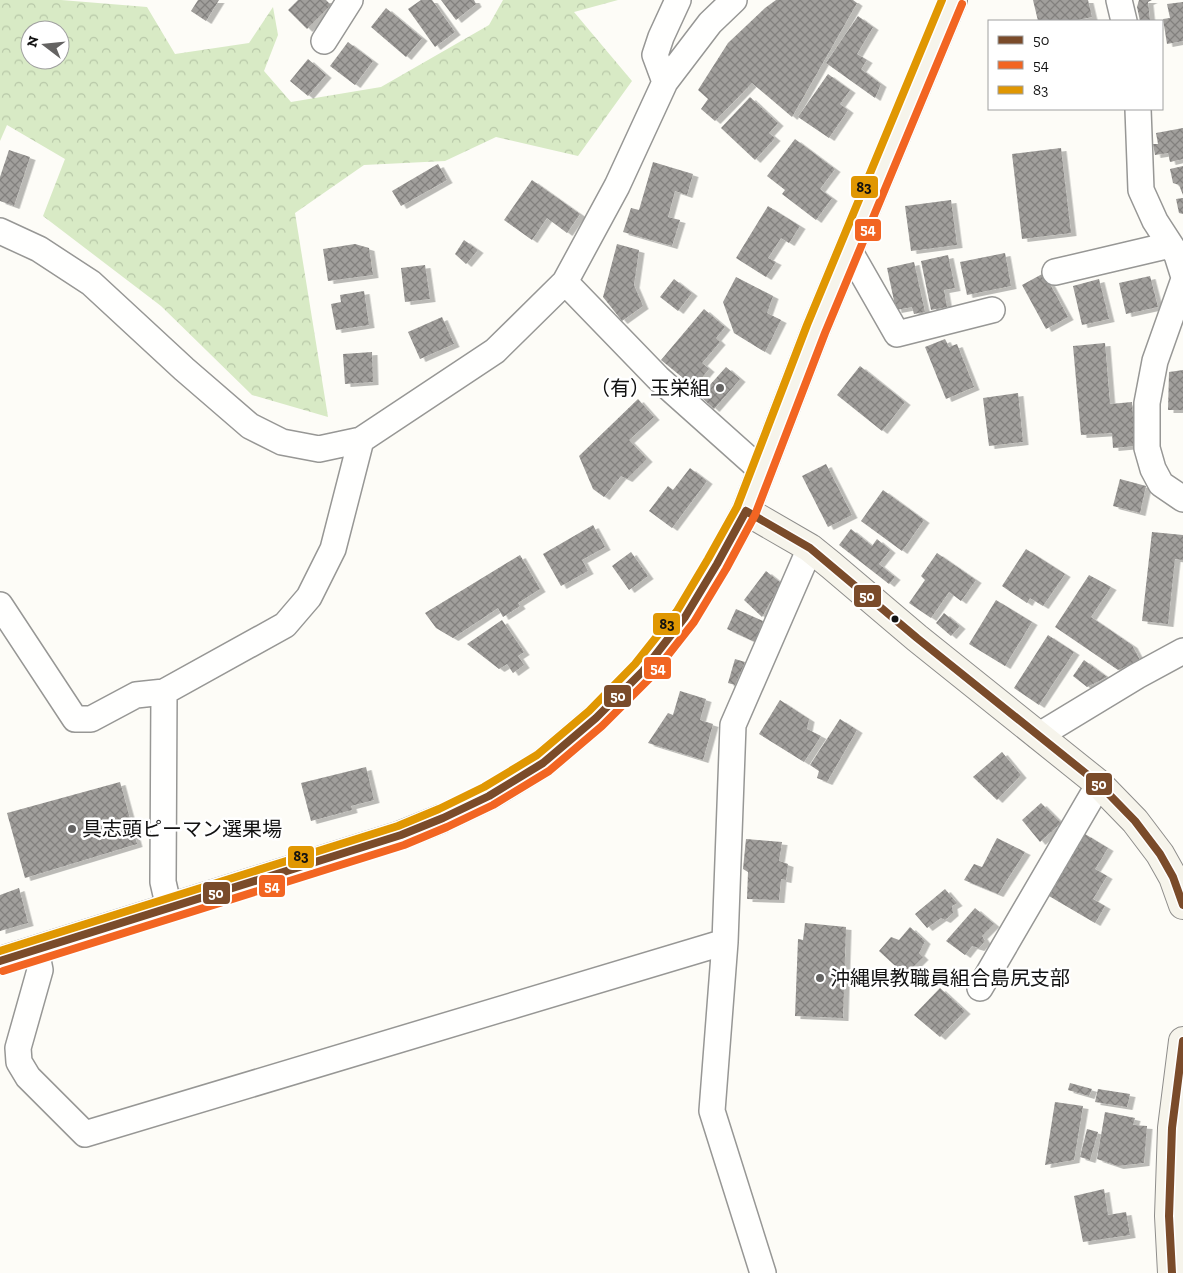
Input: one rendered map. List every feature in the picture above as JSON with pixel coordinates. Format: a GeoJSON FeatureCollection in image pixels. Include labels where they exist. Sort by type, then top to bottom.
{"type":"FeatureCollection","features":[{"type":"Feature","properties":{"kind":"main road"},"geometry":{"type":"LineString","coordinates":[[0,961],[400,835],[443,818],[489,796],[543,763],[596,718],[643,672],[685,617],[746,511],[816,329],[954,0]]}},
{"type":"Feature","properties":{"kind":"main road"},"geometry":{"type":"LineString","coordinates":[[746,511],[810,548],[917,638],[1099,784],[1136,822],[1160,854],[1178,871],[1183,905]]}},
{"type":"Feature","properties":{"kind":"main road"},"geometry":{"type":"LineString","coordinates":[[1172,1273],[1169,1216],[1172,1138],[1183,1041]]}},
{"type":"Feature","properties":{"kind":"street"},"geometry":{"type":"LineString","coordinates":[[324,41],[350,0]]}},
{"type":"Feature","properties":{"kind":"street"},"geometry":{"type":"LineString","coordinates":[[665,82],[656,55],[661,37],[678,0]]}},
{"type":"Feature","properties":{"kind":"street"},"geometry":{"type":"LineString","coordinates":[[0,231],[39,249],[92,283],[184,369],[250,426],[282,442],[319,449],[362,440],[495,350],[565,282],[617,186],[665,82],[710,23],[734,0]]}},
{"type":"Feature","properties":{"kind":"street"},"geometry":{"type":"LineString","coordinates":[[1119,0],[1124,20]]}},
{"type":"Feature","properties":{"kind":"street"},"geometry":{"type":"LineString","coordinates":[[1138,110],[1141,190],[1155,221],[1177,256],[1183,274]]}},
{"type":"Feature","properties":{"kind":"street"},"geometry":{"type":"LineString","coordinates":[[1055,272],[1170,245]]}},
{"type":"Feature","properties":{"kind":"street"},"geometry":{"type":"LineString","coordinates":[[849,250],[897,334],[992,310]]}},
{"type":"Feature","properties":{"kind":"street"},"geometry":{"type":"LineString","coordinates":[[565,282],[658,378],[761,470]]}},
{"type":"Feature","properties":{"kind":"street"},"geometry":{"type":"LineString","coordinates":[[1183,282],[1155,361],[1147,403],[1147,448],[1152,469],[1161,484],[1183,499]]}},
{"type":"Feature","properties":{"kind":"street"},"geometry":{"type":"LineString","coordinates":[[0,604],[75,719],[91,719],[136,695],[164,692],[285,625],[309,597],[333,548],[362,440]]}},
{"type":"Feature","properties":{"kind":"street"},"geometry":{"type":"LineString","coordinates":[[762,1273],[712,1111],[725,942],[733,725],[810,548]]}},
{"type":"Feature","properties":{"kind":"street"},"geometry":{"type":"LineString","coordinates":[[1038,736],[1183,650]]}},
{"type":"Feature","properties":{"kind":"street"},"geometry":{"type":"LineString","coordinates":[[164,692],[163,882],[168,908]]}},
{"type":"Feature","properties":{"kind":"street"},"geometry":{"type":"LineString","coordinates":[[980,988],[1099,784]]}},
{"type":"Feature","properties":{"kind":"street"},"geometry":{"type":"LineString","coordinates":[[36,950],[40,970],[18,1048],[19,1062],[28,1077],[85,1134],[725,942]]}},
{"type":"Feature","properties":{"kind":"green space"},"geometry":{"type":"Polygon","coordinates":[[[0,0],[61,0],[147,7],[175,54],[249,43],[273,7],[278,35],[264,71],[291,102],[381,87],[489,25],[503,0],[618,0],[574,12],[632,81],[578,156],[496,137],[445,161],[364,165],[295,213],[328,417],[252,395],[161,306],[43,216],[65,159],[7,125],[0,141],[0,0]]]}},
{"type":"Feature","properties":{"kind":"building"},"geometry":{"type":"Polygon","coordinates":[[[198,0],[219,0],[206,21],[191,11],[198,0]]]}},
{"type":"Feature","properties":{"kind":"building"},"geometry":{"type":"Polygon","coordinates":[[[298,0],[326,0],[331,5],[307,29],[288,10],[298,0]]]}},
{"type":"Feature","properties":{"kind":"building"},"geometry":{"type":"Polygon","coordinates":[[[421,0],[432,0],[455,32],[435,47],[408,9],[421,0]]]}},
{"type":"Feature","properties":{"kind":"building"},"geometry":{"type":"Polygon","coordinates":[[[441,0],[474,0],[476,4],[456,20],[441,0]]]}},
{"type":"Feature","properties":{"kind":"building"},"geometry":{"type":"Polygon","coordinates":[[[776,0],[853,0],[857,3],[792,117],[752,83],[715,121],[701,109],[708,99],[698,90],[728,43],[776,0]]]}},
{"type":"Feature","properties":{"kind":"building"},"geometry":{"type":"Polygon","coordinates":[[[1033,0],[1088,0],[1092,17],[1078,20],[1038,20],[1033,0]]]}},
{"type":"Feature","properties":{"kind":"building"},"geometry":{"type":"Polygon","coordinates":[[[1139,0],[1152,0],[1148,2],[1150,20],[1140,20],[1137,7],[1139,0]]]}},
{"type":"Feature","properties":{"kind":"building"},"geometry":{"type":"Polygon","coordinates":[[[1183,2],[1183,41],[1167,44],[1163,19],[1170,18],[1167,4],[1183,2]]]}},
{"type":"Feature","properties":{"kind":"building"},"geometry":{"type":"Polygon","coordinates":[[[386,8],[422,38],[406,57],[371,27],[386,8]]]}},
{"type":"Feature","properties":{"kind":"building"},"geometry":{"type":"Polygon","coordinates":[[[858,16],[873,27],[857,54],[867,60],[861,69],[881,84],[875,98],[826,63],[858,16]]]}},
{"type":"Feature","properties":{"kind":"building"},"geometry":{"type":"Polygon","coordinates":[[[348,42],[373,61],[355,85],[330,66],[348,42]]]}},
{"type":"Feature","properties":{"kind":"building"},"geometry":{"type":"Polygon","coordinates":[[[308,59],[326,75],[308,96],[290,81],[308,59]]]}},
{"type":"Feature","properties":{"kind":"building"},"geometry":{"type":"Polygon","coordinates":[[[828,74],[850,90],[840,104],[848,110],[829,138],[798,117],[828,74]]]}},
{"type":"Feature","properties":{"kind":"building"},"geometry":{"type":"Polygon","coordinates":[[[750,97],[778,123],[769,133],[775,138],[755,160],[721,128],[750,97]]]}},
{"type":"Feature","properties":{"kind":"building"},"geometry":{"type":"Polygon","coordinates":[[[1183,128],[1183,159],[1170,162],[1168,153],[1155,155],[1153,144],[1158,144],[1156,133],[1183,128]]]}},
{"type":"Feature","properties":{"kind":"building"},"geometry":{"type":"Polygon","coordinates":[[[795,139],[835,169],[820,189],[832,198],[816,220],[782,194],[785,190],[767,176],[795,139]]]}},
{"type":"Feature","properties":{"kind":"building"},"geometry":{"type":"Polygon","coordinates":[[[1061,148],[1071,233],[1022,239],[1012,154],[1061,148]]]}},
{"type":"Feature","properties":{"kind":"building"},"geometry":{"type":"Polygon","coordinates":[[[9,150],[30,157],[14,206],[0,201],[0,177],[9,150]]]}},
{"type":"Feature","properties":{"kind":"building"},"geometry":{"type":"Polygon","coordinates":[[[653,162],[693,174],[687,195],[675,191],[668,217],[680,220],[672,246],[623,232],[631,208],[639,210],[653,162]]]}},
{"type":"Feature","properties":{"kind":"building"},"geometry":{"type":"Polygon","coordinates":[[[438,164],[447,180],[401,206],[392,191],[438,164]]]}},
{"type":"Feature","properties":{"kind":"building"},"geometry":{"type":"Polygon","coordinates":[[[1183,166],[1183,195],[1179,185],[1173,183],[1170,169],[1183,166]]]}},
{"type":"Feature","properties":{"kind":"building"},"geometry":{"type":"Polygon","coordinates":[[[532,180],[580,214],[567,233],[547,218],[532,240],[504,220],[532,180]]]}},
{"type":"Feature","properties":{"kind":"building"},"geometry":{"type":"Polygon","coordinates":[[[1183,198],[1183,214],[1179,213],[1176,199],[1183,198]]]}},
{"type":"Feature","properties":{"kind":"building"},"geometry":{"type":"Polygon","coordinates":[[[951,200],[957,245],[911,251],[905,206],[951,200]]]}},
{"type":"Feature","properties":{"kind":"building"},"geometry":{"type":"Polygon","coordinates":[[[768,206],[800,226],[789,243],[781,238],[768,258],[776,262],[766,277],[736,258],[768,206]]]}},
{"type":"Feature","properties":{"kind":"building"},"geometry":{"type":"Polygon","coordinates":[[[464,240],[478,250],[466,264],[455,254],[464,240]]]}},
{"type":"Feature","properties":{"kind":"building"},"geometry":{"type":"Polygon","coordinates":[[[355,244],[369,248],[373,275],[328,281],[323,249],[355,244]]]}},
{"type":"Feature","properties":{"kind":"building"},"geometry":{"type":"Polygon","coordinates":[[[617,244],[639,250],[634,285],[643,306],[622,321],[603,297],[617,244]]]}},
{"type":"Feature","properties":{"kind":"building"},"geometry":{"type":"Polygon","coordinates":[[[1005,253],[1011,286],[967,295],[960,262],[1005,253]]]}},
{"type":"Feature","properties":{"kind":"building"},"geometry":{"type":"Polygon","coordinates":[[[948,255],[955,288],[944,290],[947,307],[931,310],[921,261],[948,255]]]}},
{"type":"Feature","properties":{"kind":"building"},"geometry":{"type":"Polygon","coordinates":[[[914,262],[925,312],[914,314],[912,307],[896,310],[887,268],[914,262]]]}},
{"type":"Feature","properties":{"kind":"building"},"geometry":{"type":"Polygon","coordinates":[[[425,265],[430,299],[405,302],[401,268],[425,265]]]}},
{"type":"Feature","properties":{"kind":"building"},"geometry":{"type":"Polygon","coordinates":[[[1044,273],[1068,317],[1046,329],[1022,285],[1044,273]]]}},
{"type":"Feature","properties":{"kind":"building"},"geometry":{"type":"Polygon","coordinates":[[[1150,276],[1158,307],[1126,314],[1119,283],[1150,276]]]}},
{"type":"Feature","properties":{"kind":"building"},"geometry":{"type":"Polygon","coordinates":[[[736,277],[773,296],[767,313],[781,320],[765,352],[734,333],[723,302],[736,277]]]}},
{"type":"Feature","properties":{"kind":"building"},"geometry":{"type":"Polygon","coordinates":[[[674,279],[692,293],[678,311],[660,297],[674,279]]]}},
{"type":"Feature","properties":{"kind":"building"},"geometry":{"type":"Polygon","coordinates":[[[1099,279],[1109,319],[1082,325],[1073,286],[1099,279]]]}},
{"type":"Feature","properties":{"kind":"building"},"geometry":{"type":"Polygon","coordinates":[[[364,291],[369,325],[336,330],[331,304],[341,302],[340,295],[364,291]]]}},
{"type":"Feature","properties":{"kind":"building"},"geometry":{"type":"Polygon","coordinates":[[[704,309],[725,327],[716,338],[720,342],[702,363],[709,369],[694,387],[661,360],[704,309]]]}},
{"type":"Feature","properties":{"kind":"building"},"geometry":{"type":"Polygon","coordinates":[[[442,317],[454,344],[420,359],[408,332],[442,317]]]}},
{"type":"Feature","properties":{"kind":"building"},"geometry":{"type":"Polygon","coordinates":[[[945,339],[949,347],[957,344],[974,387],[946,399],[925,347],[945,339]]]}},
{"type":"Feature","properties":{"kind":"building"},"geometry":{"type":"Polygon","coordinates":[[[1105,343],[1110,404],[1132,402],[1135,446],[1113,448],[1112,433],[1081,435],[1073,346],[1105,343]]]}},
{"type":"Feature","properties":{"kind":"building"},"geometry":{"type":"Polygon","coordinates":[[[372,352],[373,382],[345,384],[343,354],[372,352]]]}},
{"type":"Feature","properties":{"kind":"building"},"geometry":{"type":"Polygon","coordinates":[[[860,366],[905,402],[882,431],[837,395],[860,366]]]}},
{"type":"Feature","properties":{"kind":"building","name":"（有）玉栄組"},"geometry":{"type":"Polygon","coordinates":[[[726,367],[740,379],[714,409],[700,396],[726,367]]]}},
{"type":"Feature","properties":{"kind":"building"},"geometry":{"type":"Polygon","coordinates":[[[1183,370],[1183,410],[1168,410],[1169,372],[1183,370]]]}},
{"type":"Feature","properties":{"kind":"building"},"geometry":{"type":"Polygon","coordinates":[[[1018,393],[1023,442],[989,446],[983,398],[1018,393]]]}},
{"type":"Feature","properties":{"kind":"building"},"geometry":{"type":"Polygon","coordinates":[[[638,399],[654,417],[629,440],[647,459],[627,479],[621,476],[604,497],[593,489],[579,456],[638,399]]]}},
{"type":"Feature","properties":{"kind":"building"},"geometry":{"type":"Polygon","coordinates":[[[826,464],[852,515],[828,527],[802,476],[826,464]]]}},
{"type":"Feature","properties":{"kind":"building"},"geometry":{"type":"Polygon","coordinates":[[[690,468],[707,481],[672,528],[649,511],[668,486],[673,490],[690,468]]]}},
{"type":"Feature","properties":{"kind":"building"},"geometry":{"type":"Polygon","coordinates":[[[1120,479],[1146,486],[1140,513],[1113,506],[1120,479]]]}},
{"type":"Feature","properties":{"kind":"building"},"geometry":{"type":"Polygon","coordinates":[[[883,490],[924,520],[902,551],[861,521],[883,490]]]}},
{"type":"Feature","properties":{"kind":"building"},"geometry":{"type":"Polygon","coordinates":[[[593,525],[605,547],[582,560],[588,571],[561,586],[543,554],[593,525]]]}},
{"type":"Feature","properties":{"kind":"building"},"geometry":{"type":"Polygon","coordinates":[[[851,529],[872,546],[877,539],[890,550],[879,564],[895,577],[889,584],[839,545],[851,529]]]}},
{"type":"Feature","properties":{"kind":"building"},"geometry":{"type":"Polygon","coordinates":[[[1152,532],[1183,535],[1183,560],[1175,559],[1168,624],[1142,621],[1152,532]]]}},
{"type":"Feature","properties":{"kind":"building"},"geometry":{"type":"Polygon","coordinates":[[[1026,549],[1065,574],[1043,606],[1030,598],[1027,603],[1002,586],[1026,549]]]}},
{"type":"Feature","properties":{"kind":"building"},"geometry":{"type":"Polygon","coordinates":[[[631,552],[648,576],[629,590],[612,566],[631,552]]]}},
{"type":"Feature","properties":{"kind":"building"},"geometry":{"type":"Polygon","coordinates":[[[937,553],[976,580],[961,601],[949,592],[931,618],[909,603],[925,580],[921,576],[937,553]]]}},
{"type":"Feature","properties":{"kind":"building"},"geometry":{"type":"Polygon","coordinates":[[[520,555],[540,589],[518,603],[520,606],[503,617],[498,608],[453,638],[436,628],[425,613],[520,555]]]}},
{"type":"Feature","properties":{"kind":"building"},"geometry":{"type":"Polygon","coordinates":[[[766,571],[781,583],[762,617],[744,600],[766,571]]]}},
{"type":"Feature","properties":{"kind":"building"},"geometry":{"type":"Polygon","coordinates":[[[1089,575],[1111,587],[1091,617],[1132,645],[1140,660],[1118,670],[1055,627],[1089,575]]]}},
{"type":"Feature","properties":{"kind":"building"},"geometry":{"type":"Polygon","coordinates":[[[996,600],[1032,622],[1005,666],[969,644],[996,600]]]}},
{"type":"Feature","properties":{"kind":"building"},"geometry":{"type":"Polygon","coordinates":[[[736,609],[763,621],[755,642],[727,629],[736,609]]]}},
{"type":"Feature","properties":{"kind":"building"},"geometry":{"type":"Polygon","coordinates":[[[944,613],[960,626],[951,636],[936,623],[944,613]]]}},
{"type":"Feature","properties":{"kind":"building"},"geometry":{"type":"Polygon","coordinates":[[[502,620],[524,652],[518,656],[524,665],[513,673],[507,664],[499,669],[467,644],[502,620]]]}},
{"type":"Feature","properties":{"kind":"building"},"geometry":{"type":"Polygon","coordinates":[[[1048,635],[1074,652],[1039,705],[1014,688],[1048,635]]]}},
{"type":"Feature","properties":{"kind":"building"},"geometry":{"type":"Polygon","coordinates":[[[735,659],[745,662],[735,685],[728,683],[735,659]]]}},
{"type":"Feature","properties":{"kind":"building"},"geometry":{"type":"Polygon","coordinates":[[[1084,660],[1107,677],[1087,687],[1073,676],[1084,660]]]}},
{"type":"Feature","properties":{"kind":"building"},"geometry":{"type":"Polygon","coordinates":[[[680,691],[706,699],[700,720],[713,724],[703,760],[648,743],[668,713],[673,715],[680,691]]]}},
{"type":"Feature","properties":{"kind":"building"},"geometry":{"type":"Polygon","coordinates":[[[780,700],[809,719],[807,729],[821,736],[804,762],[759,734],[780,700]]]}},
{"type":"Feature","properties":{"kind":"building"},"geometry":{"type":"Polygon","coordinates":[[[840,719],[857,730],[827,782],[817,778],[819,771],[810,765],[840,719]]]}},
{"type":"Feature","properties":{"kind":"building"},"geometry":{"type":"Polygon","coordinates":[[[1002,752],[1021,775],[997,800],[973,777],[1002,752]]]}},
{"type":"Feature","properties":{"kind":"building"},"geometry":{"type":"Polygon","coordinates":[[[366,767],[374,800],[351,806],[352,810],[311,821],[301,783],[366,767]]]}},
{"type":"Feature","properties":{"kind":"building","name":"具志頭ピーマン選果場"},"geometry":{"type":"Polygon","coordinates":[[[120,782],[137,844],[25,878],[7,813],[120,782]]]}},
{"type":"Feature","properties":{"kind":"building"},"geometry":{"type":"Polygon","coordinates":[[[1041,803],[1061,823],[1040,842],[1022,820],[1041,803]]]}},
{"type":"Feature","properties":{"kind":"building"},"geometry":{"type":"Polygon","coordinates":[[[1085,834],[1108,848],[1095,869],[1107,876],[1093,899],[1105,906],[1095,923],[1049,896],[1085,834]]]}},
{"type":"Feature","properties":{"kind":"building"},"geometry":{"type":"Polygon","coordinates":[[[997,838],[1025,852],[998,894],[964,880],[974,864],[982,867],[997,838]]]}},
{"type":"Feature","properties":{"kind":"building"},"geometry":{"type":"Polygon","coordinates":[[[746,839],[782,842],[779,861],[788,864],[786,880],[781,879],[779,900],[747,899],[748,872],[743,869],[746,839]]]}},
{"type":"Feature","properties":{"kind":"building"},"geometry":{"type":"Polygon","coordinates":[[[19,888],[28,923],[0,931],[0,895],[19,888]]]}},
{"type":"Feature","properties":{"kind":"building"},"geometry":{"type":"Polygon","coordinates":[[[945,889],[957,903],[952,906],[953,913],[945,920],[941,918],[927,928],[915,914],[945,889]]]}},
{"type":"Feature","properties":{"kind":"building"},"geometry":{"type":"Polygon","coordinates":[[[975,908],[994,924],[982,936],[985,941],[979,948],[972,946],[965,955],[946,941],[975,908]]]}},
{"type":"Feature","properties":{"kind":"building","name":"沖縄県教職員組合島尻支部"},"geometry":{"type":"Polygon","coordinates":[[[805,923],[846,927],[843,1018],[795,1016],[798,939],[803,940],[805,923]]]}},
{"type":"Feature","properties":{"kind":"building"},"geometry":{"type":"Polygon","coordinates":[[[910,927],[925,941],[919,953],[923,957],[905,975],[879,951],[891,937],[899,940],[910,927]]]}},
{"type":"Feature","properties":{"kind":"building"},"geometry":{"type":"Polygon","coordinates":[[[940,988],[965,1011],[940,1037],[914,1015],[940,988]]]}},
{"type":"Feature","properties":{"kind":"building"},"geometry":{"type":"Polygon","coordinates":[[[1070,1083],[1092,1089],[1089,1096],[1068,1090],[1070,1083]]]}},
{"type":"Feature","properties":{"kind":"building"},"geometry":{"type":"Polygon","coordinates":[[[1098,1089],[1130,1094],[1127,1107],[1095,1102],[1098,1089]]]}},
{"type":"Feature","properties":{"kind":"building"},"geometry":{"type":"Polygon","coordinates":[[[1055,1102],[1083,1106],[1074,1160],[1045,1165],[1055,1102]]]}},
{"type":"Feature","properties":{"kind":"building"},"geometry":{"type":"Polygon","coordinates":[[[1105,1112],[1135,1118],[1133,1125],[1147,1126],[1144,1163],[1118,1166],[1097,1159],[1105,1112]]]}},
{"type":"Feature","properties":{"kind":"building"},"geometry":{"type":"Polygon","coordinates":[[[1087,1129],[1098,1132],[1090,1160],[1080,1157],[1087,1129]]]}},
{"type":"Feature","properties":{"kind":"building"},"geometry":{"type":"Polygon","coordinates":[[[1104,1189],[1108,1215],[1126,1212],[1130,1235],[1083,1242],[1074,1196],[1104,1189]]]}},
{"type":"Feature","properties":{"kind":"transit line","name":"83"},"geometry":{"type":"LineString","coordinates":[[0,951],[398,826],[484,787],[537,755],[589,711],[635,664],[677,611],[737,507],[807,325],[942,0]]}},
{"type":"Feature","properties":{"kind":"transit line","name":"54"},"geometry":{"type":"LineString","coordinates":[[3,971],[404,845],[447,827],[493,805],[549,771],[602,726],[650,678],[694,622],[726,569],[755,515],[825,333],[962,4]]}},
{"type":"Feature","properties":{"kind":"transit line","name":"50"},"geometry":{"type":"LineString","coordinates":[[746,511],[810,548],[917,638],[1099,784],[1135,821],[1160,854],[1173,877],[1183,905]]}},
{"type":"Feature","properties":{"kind":"transit line","name":"50"},"geometry":{"type":"LineString","coordinates":[[0,961],[401,835],[489,796],[543,763],[596,718],[643,671],[685,617],[746,511]]}},
{"type":"Feature","properties":{"kind":"transit line","name":"50"},"geometry":{"type":"LineString","coordinates":[[1172,1273],[1169,1216],[1172,1128],[1183,1041]]}},
{"type":"Feature","properties":{"kind":"place","name":"（有）玉栄組"},"geometry":{"type":"Point","coordinates":[720,388]}},
{"type":"Feature","properties":{"kind":"place","name":"具志頭ピーマン選果場"},"geometry":{"type":"Point","coordinates":[72,829]}},
{"type":"Feature","properties":{"kind":"place","name":"沖縄県教職員組合島尻支部"},"geometry":{"type":"Point","coordinates":[820,978]}}]}
